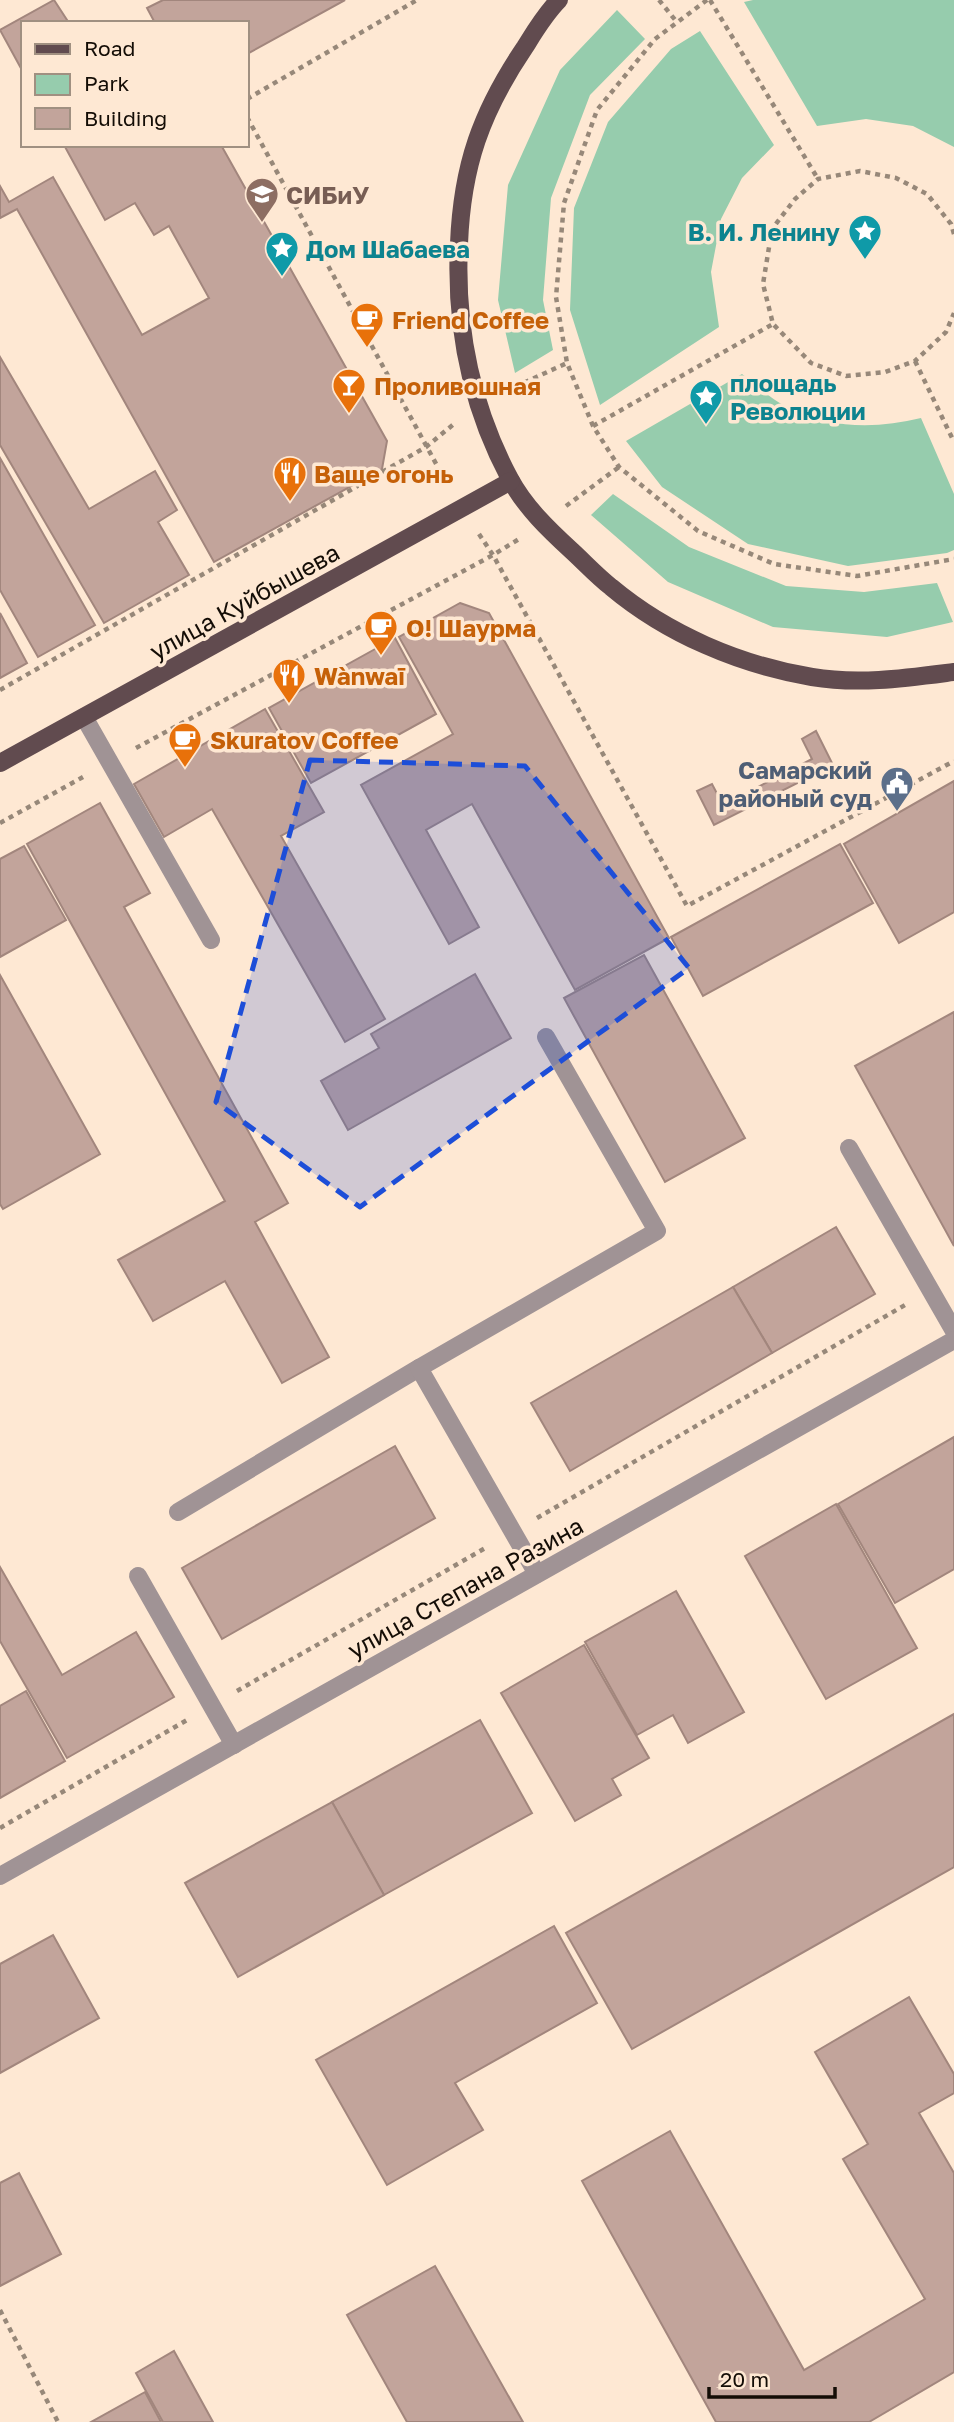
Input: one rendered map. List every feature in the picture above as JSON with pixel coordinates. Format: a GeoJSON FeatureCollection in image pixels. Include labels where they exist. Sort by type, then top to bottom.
{"type":"FeatureCollection","features":[{"type":"Feature","properties":{"kind":"main road"},"geometry":{"type":"LineString","coordinates":[[559,0],[512,65],[487,108],[470,158],[461,205],[458,259],[465,356],[478,404],[511,481],[543,524],[611,587],[654,617],[704,645],[758,664],[812,677],[857,681],[954,672]]}},
{"type":"Feature","properties":{"kind":"main road","name":"улица Куйбышева"},"geometry":{"type":"LineString","coordinates":[[0,762],[511,481]]}},
{"type":"Feature","properties":{"kind":"street"},"geometry":{"type":"LineString","coordinates":[[84,717],[211,940]]}},
{"type":"Feature","properties":{"kind":"street"},"geometry":{"type":"LineString","coordinates":[[178,1512],[419,1368],[657,1231],[546,1037]]}},
{"type":"Feature","properties":{"kind":"street"},"geometry":{"type":"LineString","coordinates":[[849,1148],[954,1331]]}},
{"type":"Feature","properties":{"kind":"street","name":"улица Степана Разина"},"geometry":{"type":"LineString","coordinates":[[0,1876],[954,1340]]}},
{"type":"Feature","properties":{"kind":"street"},"geometry":{"type":"LineString","coordinates":[[419,1368],[537,1574]]}},
{"type":"Feature","properties":{"kind":"street"},"geometry":{"type":"LineString","coordinates":[[138,1576],[234,1745]]}},
{"type":"Feature","properties":{"kind":"path"},"geometry":{"type":"LineString","coordinates":[[248,98],[417,0]]}},
{"type":"Feature","properties":{"kind":"path"},"geometry":{"type":"LineString","coordinates":[[659,0],[676,21]]}},
{"type":"Feature","properties":{"kind":"path"},"geometry":{"type":"LineString","coordinates":[[818,178],[709,0],[676,21],[655,38],[597,110],[564,203],[556,297],[567,363],[593,426],[619,467],[698,531],[774,564],[856,576],[954,559]]}},
{"type":"Feature","properties":{"kind":"path"},"geometry":{"type":"LineString","coordinates":[[0,690],[426,446],[248,119]]}},
{"type":"Feature","properties":{"kind":"path"},"geometry":{"type":"LineString","coordinates":[[954,234],[953,223],[927,194],[896,178],[860,171],[818,178],[795,199],[772,229],[763,284],[773,324],[811,363],[846,376],[885,372],[915,361],[946,332],[954,313]]}},
{"type":"Feature","properties":{"kind":"path"},"geometry":{"type":"LineString","coordinates":[[593,426],[773,324]]}},
{"type":"Feature","properties":{"kind":"path"},"geometry":{"type":"LineString","coordinates":[[915,361],[954,442]]}},
{"type":"Feature","properties":{"kind":"path"},"geometry":{"type":"LineString","coordinates":[[0,823],[494,555],[687,906],[954,761]]}},
{"type":"Feature","properties":{"kind":"path"},"geometry":{"type":"LineString","coordinates":[[0,1828],[931,1291]]}},
{"type":"Feature","properties":{"kind":"path"},"geometry":{"type":"LineString","coordinates":[[0,2310],[58,2422]]}},
{"type":"Feature","properties":{"kind":"highlighted area"},"geometry":{"type":"Polygon","coordinates":[[[310,760],[525,766],[689,968],[360,1207],[216,1102],[310,760]]]}},
{"type":"Feature","properties":{"kind":"green space"},"geometry":{"type":"Polygon","coordinates":[[[954,0],[954,147],[913,126],[866,119],[817,126],[744,2],[954,0]]]}},
{"type":"Feature","properties":{"kind":"green space"},"geometry":{"type":"Polygon","coordinates":[[[617,10],[645,39],[590,95],[551,198],[543,300],[553,350],[515,373],[498,300],[508,185],[560,70],[617,10]]]}},
{"type":"Feature","properties":{"kind":"green space"},"geometry":{"type":"Polygon","coordinates":[[[700,31],[774,145],[742,178],[721,219],[711,272],[719,327],[600,405],[570,310],[574,208],[608,122],[671,49],[700,31]]]}},
{"type":"Feature","properties":{"kind":"green space"},"geometry":{"type":"Polygon","coordinates":[[[742,374],[781,404],[820,420],[870,425],[921,418],[954,494],[954,550],[848,566],[748,544],[662,487],[626,441],[742,374]]]}},
{"type":"Feature","properties":{"kind":"green space"},"geometry":{"type":"Polygon","coordinates":[[[613,494],[689,547],[786,586],[864,592],[937,583],[953,622],[887,637],[773,627],[668,582],[591,515],[613,494]]]}},
{"type":"Feature","properties":{"kind":"building"},"geometry":{"type":"Polygon","coordinates":[[[54,0],[68,21],[21,21],[21,68],[0,30],[54,0]]]}},
{"type":"Feature","properties":{"kind":"building"},"geometry":{"type":"Polygon","coordinates":[[[163,0],[345,0],[248,53],[248,21],[154,21],[147,8],[163,0]]]}},
{"type":"Feature","properties":{"kind":"building"},"geometry":{"type":"Polygon","coordinates":[[[65,147],[222,147],[387,441],[382,469],[214,562],[17,209],[0,218],[0,186],[9,202],[53,177],[142,335],[209,298],[169,226],[154,235],[135,203],[105,220],[65,147]]]}},
{"type":"Feature","properties":{"kind":"building"},"geometry":{"type":"Polygon","coordinates":[[[0,357],[89,509],[155,471],[177,510],[158,522],[189,575],[104,623],[0,445],[0,357]]]}},
{"type":"Feature","properties":{"kind":"building"},"geometry":{"type":"Polygon","coordinates":[[[0,458],[95,625],[38,657],[0,590],[0,458]]]}},
{"type":"Feature","properties":{"kind":"building"},"geometry":{"type":"Polygon","coordinates":[[[460,603],[489,613],[669,938],[575,990],[472,804],[426,830],[479,927],[449,944],[361,785],[453,734],[399,637],[460,603]]]}},
{"type":"Feature","properties":{"kind":"building"},"geometry":{"type":"Polygon","coordinates":[[[0,613],[27,663],[0,678],[0,613]]]}},
{"type":"Feature","properties":{"kind":"building"},"geometry":{"type":"Polygon","coordinates":[[[395,638],[436,714],[311,783],[269,708],[395,638]]]}},
{"type":"Feature","properties":{"kind":"building"},"geometry":{"type":"Polygon","coordinates":[[[265,709],[324,812],[281,836],[385,1019],[345,1042],[212,809],[164,837],[134,784],[265,709]]]}},
{"type":"Feature","properties":{"kind":"building"},"geometry":{"type":"Polygon","coordinates":[[[816,731],[833,765],[714,825],[697,791],[712,784],[723,805],[812,759],[802,739],[816,731]]]}},
{"type":"Feature","properties":{"kind":"building"},"geometry":{"type":"Polygon","coordinates":[[[954,781],[954,912],[899,943],[844,844],[954,781]]]}},
{"type":"Feature","properties":{"kind":"building"},"geometry":{"type":"Polygon","coordinates":[[[100,803],[150,893],[124,907],[288,1203],[255,1222],[329,1357],[282,1383],[225,1281],[153,1321],[118,1260],[225,1201],[27,844],[100,803]]]}},
{"type":"Feature","properties":{"kind":"building"},"geometry":{"type":"Polygon","coordinates":[[[840,844],[873,903],[703,996],[671,937],[840,844]]]}},
{"type":"Feature","properties":{"kind":"building"},"geometry":{"type":"Polygon","coordinates":[[[24,846],[66,920],[0,957],[0,859],[24,846]]]}},
{"type":"Feature","properties":{"kind":"building"},"geometry":{"type":"Polygon","coordinates":[[[644,955],[745,1138],[665,1182],[564,998],[644,955]]]}},
{"type":"Feature","properties":{"kind":"building"},"geometry":{"type":"Polygon","coordinates":[[[475,974],[511,1038],[348,1130],[321,1081],[379,1048],[371,1034],[475,974]]]}},
{"type":"Feature","properties":{"kind":"building"},"geometry":{"type":"Polygon","coordinates":[[[0,975],[100,1154],[3,1209],[0,1204],[0,975]]]}},
{"type":"Feature","properties":{"kind":"building"},"geometry":{"type":"Polygon","coordinates":[[[954,1012],[954,1246],[855,1066],[954,1012]]]}},
{"type":"Feature","properties":{"kind":"building"},"geometry":{"type":"Polygon","coordinates":[[[836,1227],[875,1294],[772,1353],[733,1287],[836,1227]]]}},
{"type":"Feature","properties":{"kind":"building"},"geometry":{"type":"Polygon","coordinates":[[[733,1287],[772,1353],[570,1471],[531,1403],[733,1287]]]}},
{"type":"Feature","properties":{"kind":"building"},"geometry":{"type":"Polygon","coordinates":[[[954,1437],[954,1569],[895,1603],[838,1504],[954,1437]]]}},
{"type":"Feature","properties":{"kind":"building"},"geometry":{"type":"Polygon","coordinates":[[[395,1446],[435,1518],[222,1639],[182,1568],[395,1446]]]}},
{"type":"Feature","properties":{"kind":"building"},"geometry":{"type":"Polygon","coordinates":[[[836,1504],[917,1648],[826,1699],[745,1556],[836,1504]]]}},
{"type":"Feature","properties":{"kind":"building"},"geometry":{"type":"Polygon","coordinates":[[[0,1567],[62,1675],[136,1632],[174,1697],[67,1758],[0,1641],[0,1567]]]}},
{"type":"Feature","properties":{"kind":"building"},"geometry":{"type":"Polygon","coordinates":[[[676,1591],[744,1712],[688,1743],[673,1715],[637,1735],[585,1642],[676,1591]]]}},
{"type":"Feature","properties":{"kind":"building"},"geometry":{"type":"Polygon","coordinates":[[[584,1645],[649,1758],[612,1779],[621,1795],[575,1821],[501,1693],[584,1645]]]}},
{"type":"Feature","properties":{"kind":"building"},"geometry":{"type":"Polygon","coordinates":[[[26,1691],[65,1761],[0,1798],[0,1706],[26,1691]]]}},
{"type":"Feature","properties":{"kind":"building"},"geometry":{"type":"Polygon","coordinates":[[[954,1714],[954,1867],[632,2049],[566,1933],[954,1714]]]}},
{"type":"Feature","properties":{"kind":"building"},"geometry":{"type":"Polygon","coordinates":[[[480,1720],[532,1813],[384,1895],[332,1802],[480,1720]]]}},
{"type":"Feature","properties":{"kind":"building"},"geometry":{"type":"Polygon","coordinates":[[[332,1802],[384,1895],[238,1977],[185,1883],[332,1802]]]}},
{"type":"Feature","properties":{"kind":"building"},"geometry":{"type":"Polygon","coordinates":[[[554,1926],[597,2003],[455,2083],[483,2130],[387,2185],[316,2060],[554,1926]]]}},
{"type":"Feature","properties":{"kind":"building"},"geometry":{"type":"Polygon","coordinates":[[[53,1935],[99,2018],[0,2073],[0,1964],[53,1935]]]}},
{"type":"Feature","properties":{"kind":"building"},"geometry":{"type":"Polygon","coordinates":[[[909,1997],[954,2074],[954,2093],[919,2113],[954,2173],[954,2372],[869,2422],[716,2422],[582,2181],[670,2131],[804,2370],[925,2299],[843,2159],[868,2144],[815,2052],[909,1997]]]}},
{"type":"Feature","properties":{"kind":"building"},"geometry":{"type":"Polygon","coordinates":[[[19,2173],[61,2254],[0,2286],[0,2183],[19,2173]]]}},
{"type":"Feature","properties":{"kind":"building"},"geometry":{"type":"Polygon","coordinates":[[[435,2266],[523,2422],[407,2422],[347,2315],[435,2266]]]}},
{"type":"Feature","properties":{"kind":"building"},"geometry":{"type":"Polygon","coordinates":[[[174,2351],[213,2422],[163,2422],[136,2373],[174,2351]]]}},
{"type":"Feature","properties":{"kind":"building"},"geometry":{"type":"Polygon","coordinates":[[[145,2392],[161,2422],[91,2422],[145,2392]]]}},
{"type":"Feature","properties":{"kind":"place","name":"СИБиУ"},"geometry":{"type":"Point","coordinates":[262,224]}},
{"type":"Feature","properties":{"kind":"place","name":"В. И. Ленину"},"geometry":{"type":"Point","coordinates":[865,261]}},
{"type":"Feature","properties":{"kind":"place","name":"Дом Шабаева"},"geometry":{"type":"Point","coordinates":[282,278]}},
{"type":"Feature","properties":{"kind":"place","name":"Friend Coffee"},"geometry":{"type":"Point","coordinates":[367,349]}},
{"type":"Feature","properties":{"kind":"place","name":"Проливошная"},"geometry":{"type":"Point","coordinates":[349,415]}},
{"type":"Feature","properties":{"kind":"place","name":"площадь Революции"},"geometry":{"type":"Point","coordinates":[706,426]}},
{"type":"Feature","properties":{"kind":"place","name":"Ваще огонь"},"geometry":{"type":"Point","coordinates":[290,503]}},
{"type":"Feature","properties":{"kind":"place","name":"О! Шаурма"},"geometry":{"type":"Point","coordinates":[381,657]}},
{"type":"Feature","properties":{"kind":"place","name":"Wànwaī"},"geometry":{"type":"Point","coordinates":[289,705]}},
{"type":"Feature","properties":{"kind":"place","name":"Skuratov Coffee"},"geometry":{"type":"Point","coordinates":[185,769]}},
{"type":"Feature","properties":{"kind":"place","name":"Самарский районый суд"},"geometry":{"type":"Point","coordinates":[897,813]}}]}
